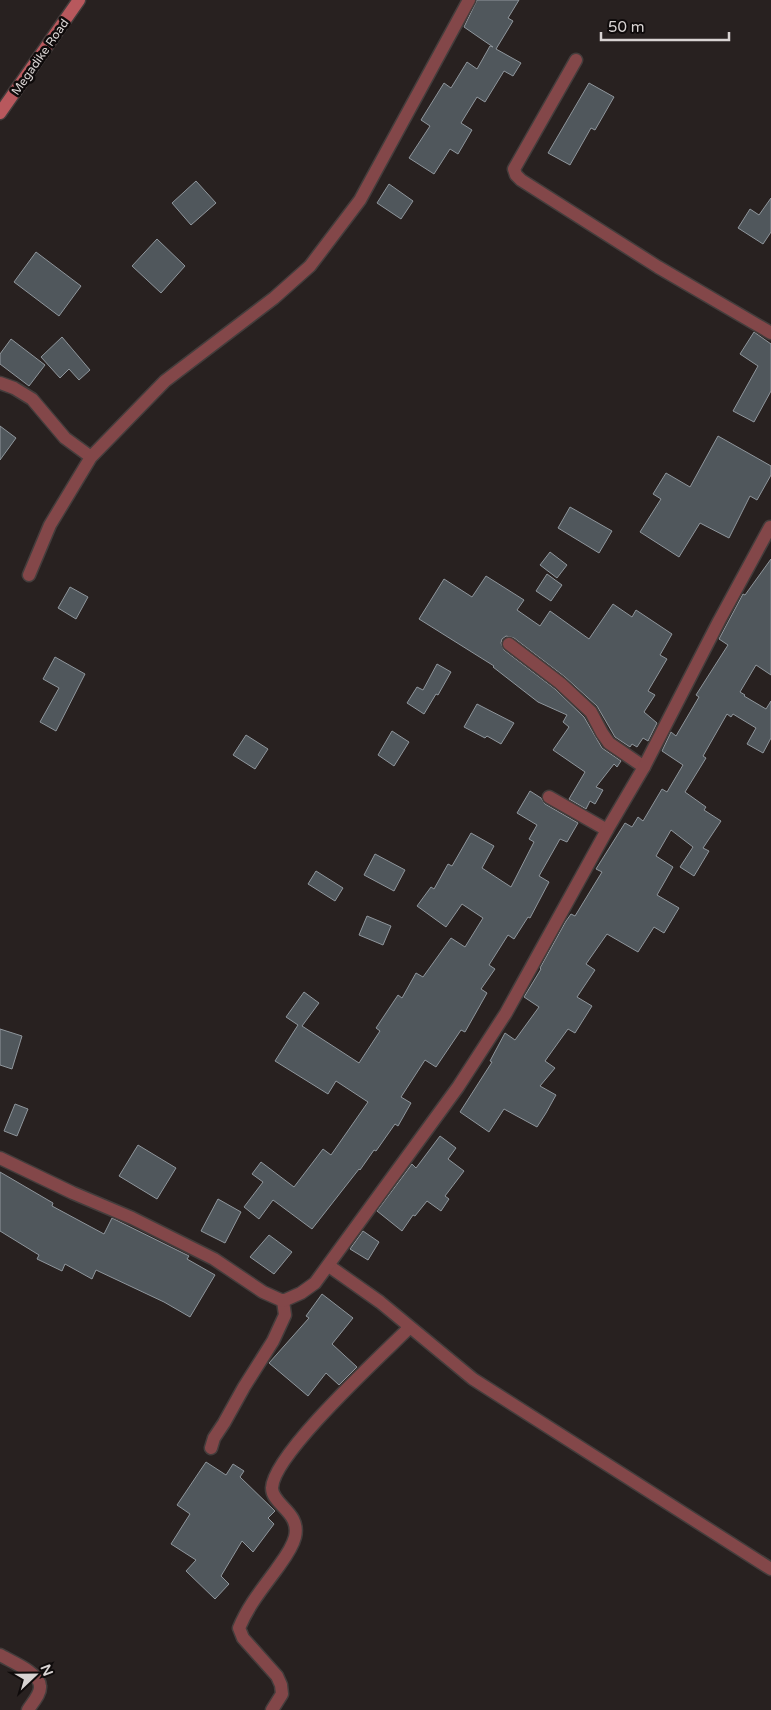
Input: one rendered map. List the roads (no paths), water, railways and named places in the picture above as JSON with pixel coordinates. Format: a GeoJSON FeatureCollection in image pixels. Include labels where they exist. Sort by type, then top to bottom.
{"type":"FeatureCollection","features":[{"type":"Feature","properties":{"kind":"main road","name":"Megadike Road"},"geometry":{"type":"LineString","coordinates":[[0,113],[80,0]]}},
{"type":"Feature","properties":{"kind":"street"},"geometry":{"type":"LineString","coordinates":[[29,575],[50,525],[91,457],[166,381],[274,298],[310,266],[360,200],[469,0]]}},
{"type":"Feature","properties":{"kind":"street"},"geometry":{"type":"LineString","coordinates":[[576,60],[514,169],[516,175],[658,267],[771,333]]}},
{"type":"Feature","properties":{"kind":"street"},"geometry":{"type":"LineString","coordinates":[[0,383],[14,388],[32,399],[65,438],[91,457]]}},
{"type":"Feature","properties":{"kind":"street"},"geometry":{"type":"LineString","coordinates":[[0,1158],[165,1234],[214,1259],[263,1292],[283,1301],[301,1293],[315,1283],[458,1087],[506,1013],[644,767],[719,621],[771,527]]}},
{"type":"Feature","properties":{"kind":"street"},"geometry":{"type":"LineString","coordinates":[[509,644],[560,683],[591,712],[602,734],[609,743],[644,767]]}},
{"type":"Feature","properties":{"kind":"street"},"geometry":{"type":"LineString","coordinates":[[548,798],[607,830]]}},
{"type":"Feature","properties":{"kind":"street"},"geometry":{"type":"LineString","coordinates":[[329,1266],[380,1302],[473,1379],[771,1569]]}},
{"type":"Feature","properties":{"kind":"street"},"geometry":{"type":"LineString","coordinates":[[211,1448],[214,1438],[273,1341],[285,1315],[283,1301]]}},
{"type":"Feature","properties":{"kind":"street"},"geometry":{"type":"LineString","coordinates":[[272,1710],[282,1694],[281,1685],[277,1676],[243,1638],[239,1628],[247,1609],[287,1554],[295,1538],[296,1529],[293,1519],[286,1508],[276,1499],[273,1492],[272,1487],[276,1472],[319,1417],[410,1327]]}},
{"type":"Feature","properties":{"kind":"street"},"geometry":{"type":"LineString","coordinates":[[0,1655],[31,1673],[39,1681],[38,1693],[28,1710]]}}]}
